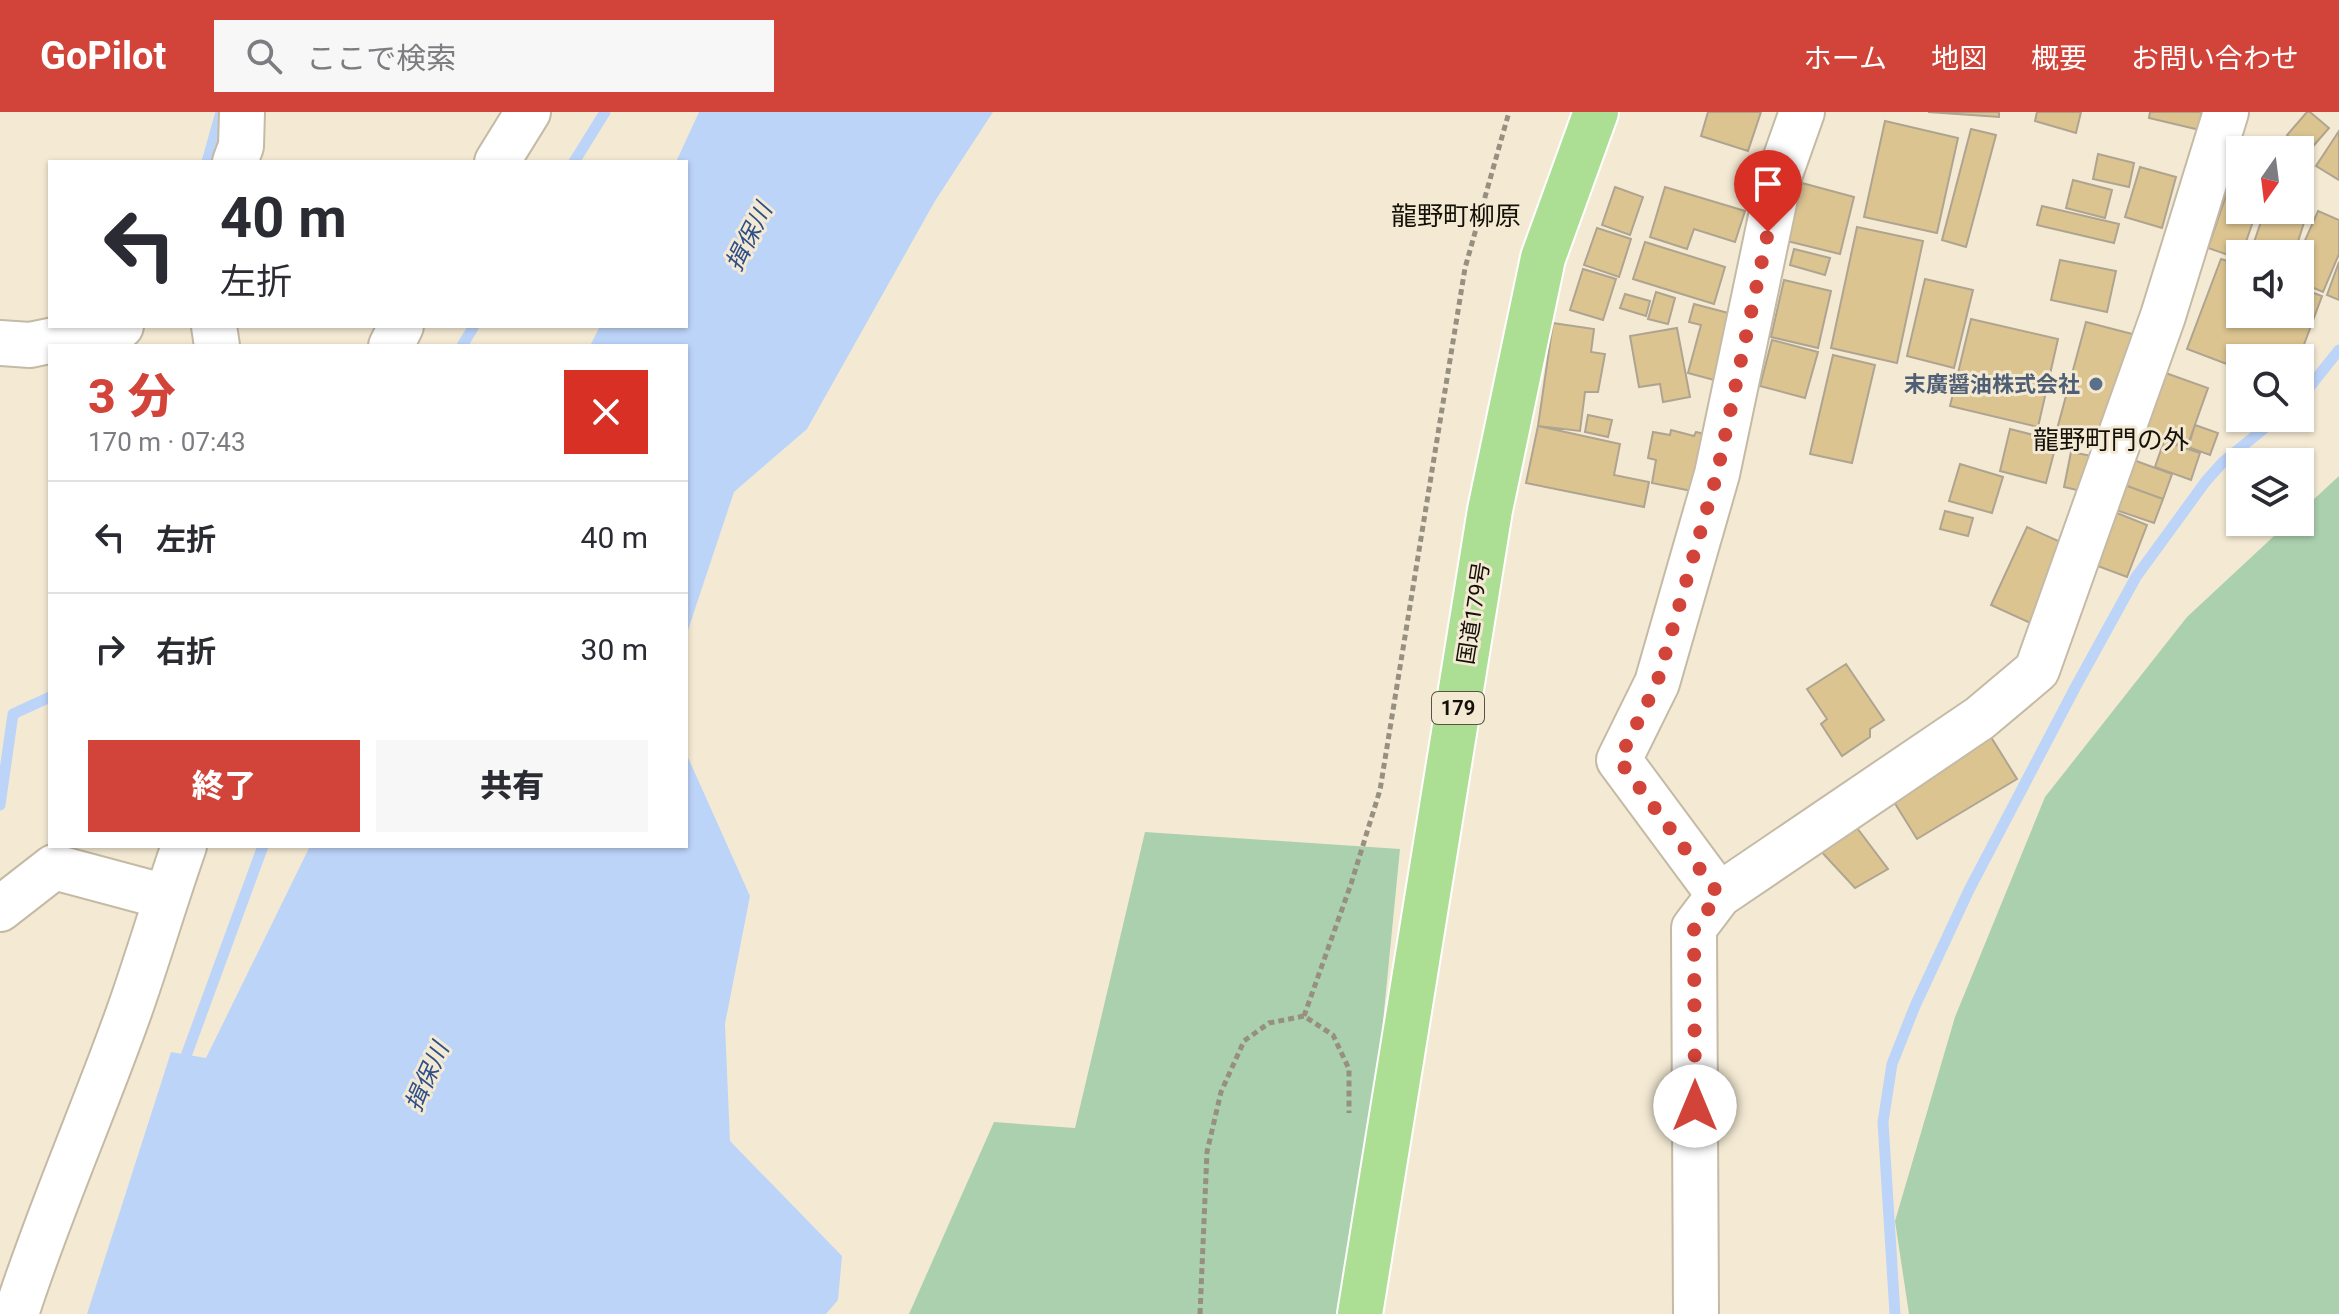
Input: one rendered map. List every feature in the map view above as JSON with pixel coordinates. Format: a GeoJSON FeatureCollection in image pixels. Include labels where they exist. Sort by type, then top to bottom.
{"type":"FeatureCollection","features":[{"type":"Feature","properties":{"kind":"highway","name":"国道179号"},"geometry":{"type":"LineString","coordinates":[[1360,1314],[1490,510],[1543,258],[1596,112]]}},
{"type":"Feature","properties":{"kind":"street"},"geometry":{"type":"LineString","coordinates":[[236,160],[241,146],[242,112]]}},
{"type":"Feature","properties":{"kind":"street"},"geometry":{"type":"LineString","coordinates":[[498,160],[528,112]]}},
{"type":"Feature","properties":{"kind":"street"},"geometry":{"type":"LineString","coordinates":[[1719,895],[1619,760],[1657,683],[1717,474],[1780,174],[1802,112]]}},
{"type":"Feature","properties":{"kind":"street"},"geometry":{"type":"LineString","coordinates":[[1696,1314],[1694,928],[1719,895],[1980,718],[2037,670],[2163,316],[2226,112]]}},
{"type":"Feature","properties":{"kind":"street"},"geometry":{"type":"LineString","coordinates":[[0,343],[30,345],[111,328]]}},
{"type":"Feature","properties":{"kind":"street"},"geometry":{"type":"LineString","coordinates":[[16,1314],[130,1010],[183,848]]}},
{"type":"Feature","properties":{"kind":"street"},"geometry":{"type":"LineString","coordinates":[[0,909],[54,867],[166,897]]}},
{"type":"Feature","properties":{"kind":"path"},"geometry":{"type":"LineString","coordinates":[[1304,1016],[1351,884],[1380,790],[1465,268],[1509,112]]}},
{"type":"Feature","properties":{"kind":"path"},"geometry":{"type":"LineString","coordinates":[[1200,1314],[1207,1152],[1221,1092],[1244,1041],[1269,1023],[1304,1016],[1333,1035],[1349,1069],[1349,1117]]}},
{"type":"Feature","properties":{"kind":"green space"},"geometry":{"type":"Polygon","coordinates":[[[2339,476],[2339,1314],[1909,1314],[1895,1221],[1955,1017],[2045,797],[2187,617],[2274,536],[2314,536],[2314,499],[2339,476]]]}},
{"type":"Feature","properties":{"kind":"green space"},"geometry":{"type":"Polygon","coordinates":[[[1145,832],[1400,849],[1376,1093],[1336,1314],[909,1314],[994,1122],[1075,1128],[1145,832]]]}},
{"type":"Feature","properties":{"kind":"water","name":"揖保川"},"geometry":{"type":"Polygon","coordinates":[[[699,112],[993,112],[935,201],[807,429],[734,492],[688,630],[688,344],[591,344],[599,328],[688,328],[688,160],[677,160],[699,112]]]}},
{"type":"Feature","properties":{"kind":"water","name":"揖保川"},"geometry":{"type":"Polygon","coordinates":[[[688,757],[750,896],[725,1024],[730,1141],[842,1256],[838,1300],[826,1314],[87,1314],[171,1052],[206,1058],[309,848],[688,848],[688,757]]]}},
{"type":"Feature","properties":{"kind":"building"},"geometry":{"type":"Polygon","coordinates":[[[1708,112],[1761,112],[1748,151],[1701,136],[1708,112]]]}},
{"type":"Feature","properties":{"kind":"building"},"geometry":{"type":"Polygon","coordinates":[[[1928,112],[1999,112],[1999,117],[1928,112]]]}},
{"type":"Feature","properties":{"kind":"building"},"geometry":{"type":"Polygon","coordinates":[[[2037,112],[2081,112],[2076,133],[2035,121],[2037,112]]]}},
{"type":"Feature","properties":{"kind":"building"},"geometry":{"type":"Polygon","coordinates":[[[2150,112],[2205,112],[2200,130],[2149,118],[2150,112]]]}},
{"type":"Feature","properties":{"kind":"building"},"geometry":{"type":"Polygon","coordinates":[[[2307,112],[2329,128],[2314,145],[2314,136],[2287,135],[2307,112]]]}},
{"type":"Feature","properties":{"kind":"building"},"geometry":{"type":"Polygon","coordinates":[[[1885,121],[1958,138],[1937,233],[1864,217],[1885,121]]]}},
{"type":"Feature","properties":{"kind":"building"},"geometry":{"type":"Polygon","coordinates":[[[1971,129],[1996,135],[1966,247],[1942,240],[1971,129]]]}},
{"type":"Feature","properties":{"kind":"building"},"geometry":{"type":"Polygon","coordinates":[[[2339,131],[2339,180],[2316,166],[2339,131]]]}},
{"type":"Feature","properties":{"kind":"building"},"geometry":{"type":"Polygon","coordinates":[[[2098,154],[2134,163],[2129,187],[2093,179],[2098,154]]]}},
{"type":"Feature","properties":{"kind":"building"},"geometry":{"type":"Polygon","coordinates":[[[2140,167],[2176,177],[2162,228],[2125,217],[2140,167]]]}},
{"type":"Feature","properties":{"kind":"building"},"geometry":{"type":"Polygon","coordinates":[[[2073,180],[2112,190],[2105,218],[2066,208],[2073,180]]]}},
{"type":"Feature","properties":{"kind":"building"},"geometry":{"type":"Polygon","coordinates":[[[1802,183],[1854,197],[1840,254],[1787,241],[1802,183]]]}},
{"type":"Feature","properties":{"kind":"building"},"geometry":{"type":"Polygon","coordinates":[[[1615,187],[1643,197],[1630,235],[1602,225],[1615,187]]]}},
{"type":"Feature","properties":{"kind":"building"},"geometry":{"type":"Polygon","coordinates":[[[1665,187],[1745,211],[1735,242],[1694,229],[1687,249],[1650,237],[1665,187]]]}},
{"type":"Feature","properties":{"kind":"building"},"geometry":{"type":"Polygon","coordinates":[[[2226,196],[2226,224],[2252,224],[2247,240],[2226,240],[2226,254],[2208,248],[2226,196]]]}},
{"type":"Feature","properties":{"kind":"building"},"geometry":{"type":"Polygon","coordinates":[[[2042,206],[2119,224],[2114,243],[2037,225],[2042,206]]]}},
{"type":"Feature","properties":{"kind":"building"},"geometry":{"type":"Polygon","coordinates":[[[2318,211],[2339,220],[2339,254],[2323,292],[2314,288],[2314,240],[2305,240],[2318,211]]]}},
{"type":"Feature","properties":{"kind":"building"},"geometry":{"type":"Polygon","coordinates":[[[2260,224],[2304,224],[2298,240],[2255,240],[2260,224]]]}},
{"type":"Feature","properties":{"kind":"building"},"geometry":{"type":"Polygon","coordinates":[[[1857,227],[1923,241],[1897,363],[1831,348],[1857,227]]]}},
{"type":"Feature","properties":{"kind":"building"},"geometry":{"type":"Polygon","coordinates":[[[1597,228],[1631,239],[1619,277],[1584,265],[1597,228]]]}},
{"type":"Feature","properties":{"kind":"building"},"geometry":{"type":"Polygon","coordinates":[[[1645,242],[1725,267],[1714,304],[1633,279],[1645,242]]]}},
{"type":"Feature","properties":{"kind":"building"},"geometry":{"type":"Polygon","coordinates":[[[1794,249],[1830,258],[1825,275],[1790,265],[1794,249]]]}},
{"type":"Feature","properties":{"kind":"building"},"geometry":{"type":"Polygon","coordinates":[[[2221,259],[2226,261],[2226,328],[2310,328],[2304,344],[2226,344],[2226,364],[2187,349],[2221,259]]]}},
{"type":"Feature","properties":{"kind":"building"},"geometry":{"type":"Polygon","coordinates":[[[2060,260],[2116,271],[2107,312],[2051,300],[2060,260]]]}},
{"type":"Feature","properties":{"kind":"building"},"geometry":{"type":"Polygon","coordinates":[[[2339,262],[2339,300],[2327,295],[2339,262]]]}},
{"type":"Feature","properties":{"kind":"building"},"geometry":{"type":"Polygon","coordinates":[[[1583,269],[1616,279],[1603,320],[1570,310],[1583,269]]]}},
{"type":"Feature","properties":{"kind":"building"},"geometry":{"type":"Polygon","coordinates":[[[1925,279],[1973,290],[1954,368],[1907,356],[1925,279]]]}},
{"type":"Feature","properties":{"kind":"building"},"geometry":{"type":"Polygon","coordinates":[[[1784,280],[1831,291],[1818,348],[1771,337],[1784,280]]]}},
{"type":"Feature","properties":{"kind":"building"},"geometry":{"type":"Polygon","coordinates":[[[1656,292],[1675,298],[1668,324],[1648,319],[1656,292]]]}},
{"type":"Feature","properties":{"kind":"building"},"geometry":{"type":"Polygon","coordinates":[[[2314,293],[2322,296],[2314,318],[2314,293]]]}},
{"type":"Feature","properties":{"kind":"building"},"geometry":{"type":"Polygon","coordinates":[[[1625,294],[1650,301],[1646,316],[1620,308],[1625,294]]]}},
{"type":"Feature","properties":{"kind":"building"},"geometry":{"type":"Polygon","coordinates":[[[1694,304],[1736,315],[1718,381],[1688,373],[1701,325],[1689,322],[1694,304]]]}},
{"type":"Feature","properties":{"kind":"building"},"geometry":{"type":"Polygon","coordinates":[[[1971,319],[2058,339],[2038,427],[1950,406],[1971,319]]]}},
{"type":"Feature","properties":{"kind":"building","name":"末廣醤油株式会社"},"geometry":{"type":"Polygon","coordinates":[[[2086,322],[2136,335],[2107,447],[2056,433],[2086,322]]]}},
{"type":"Feature","properties":{"kind":"building"},"geometry":{"type":"Polygon","coordinates":[[[1553,323],[1594,329],[1591,352],[1605,354],[1598,392],[1585,392],[1580,431],[1538,426],[1553,323]]]}},
{"type":"Feature","properties":{"kind":"building"},"geometry":{"type":"Polygon","coordinates":[[[1677,328],[1690,397],[1663,402],[1660,384],[1639,387],[1630,336],[1677,328]]]}},
{"type":"Feature","properties":{"kind":"building"},"geometry":{"type":"Polygon","coordinates":[[[1772,340],[1818,352],[1805,398],[1760,386],[1772,340]]]}},
{"type":"Feature","properties":{"kind":"building"},"geometry":{"type":"Polygon","coordinates":[[[1833,355],[1875,365],[1852,463],[1810,454],[1833,355]]]}},
{"type":"Feature","properties":{"kind":"building"},"geometry":{"type":"Polygon","coordinates":[[[2160,371],[2208,388],[2187,447],[2139,429],[2160,371]]]}},
{"type":"Feature","properties":{"kind":"building"},"geometry":{"type":"Polygon","coordinates":[[[1588,415],[1612,420],[1608,437],[1585,432],[1588,415]]]}},
{"type":"Feature","properties":{"kind":"building"},"geometry":{"type":"Polygon","coordinates":[[[2195,425],[2218,433],[2210,455],[2188,447],[2195,425]]]}},
{"type":"Feature","properties":{"kind":"building"},"geometry":{"type":"Polygon","coordinates":[[[1538,426],[1620,444],[1614,475],[1649,482],[1644,507],[1526,483],[1538,426]]]}},
{"type":"Feature","properties":{"kind":"building"},"geometry":{"type":"Polygon","coordinates":[[[2010,429],[2057,441],[2046,483],[2000,471],[2010,429]]]}},
{"type":"Feature","properties":{"kind":"building"},"geometry":{"type":"Polygon","coordinates":[[[1671,430],[1716,437],[1697,492],[1652,483],[1656,460],[1648,458],[1653,432],[1670,435],[1671,430]]]}},
{"type":"Feature","properties":{"kind":"building"},"geometry":{"type":"Polygon","coordinates":[[[2164,441],[2200,453],[2191,480],[2155,467],[2164,441]]]}},
{"type":"Feature","properties":{"kind":"building"},"geometry":{"type":"Polygon","coordinates":[[[2071,452],[2097,457],[2090,493],[2064,487],[2071,452]]]}},
{"type":"Feature","properties":{"kind":"building"},"geometry":{"type":"Polygon","coordinates":[[[2128,458],[2172,474],[2163,499],[2119,483],[2128,458]]]}},
{"type":"Feature","properties":{"kind":"building"},"geometry":{"type":"Polygon","coordinates":[[[1960,464],[2003,477],[1992,513],[1949,501],[1960,464]]]}},
{"type":"Feature","properties":{"kind":"building"},"geometry":{"type":"Polygon","coordinates":[[[2119,483],[2163,499],[2154,523],[2110,508],[2119,483]]]}},
{"type":"Feature","properties":{"kind":"building"},"geometry":{"type":"Polygon","coordinates":[[[2107,509],[2147,525],[2127,577],[2087,562],[2107,509]]]}},
{"type":"Feature","properties":{"kind":"building"},"geometry":{"type":"Polygon","coordinates":[[[1945,511],[1973,518],[1968,536],[1940,529],[1945,511]]]}},
{"type":"Feature","properties":{"kind":"building"},"geometry":{"type":"Polygon","coordinates":[[[2027,527],[2074,548],[2037,626],[1991,605],[2027,527]]]}},
{"type":"Feature","properties":{"kind":"building"},"geometry":{"type":"Polygon","coordinates":[[[1846,664],[1884,720],[1870,729],[1870,737],[1842,756],[1821,724],[1827,719],[1807,689],[1846,664]]]}},
{"type":"Feature","properties":{"kind":"building"},"geometry":{"type":"Polygon","coordinates":[[[1986,729],[2017,779],[1917,839],[1886,789],[1986,729]]]}},
{"type":"Feature","properties":{"kind":"building"},"geometry":{"type":"Polygon","coordinates":[[[1851,820],[1888,869],[1855,888],[1816,846],[1851,820]]]}},
{"type":"Feature","properties":{"kind":"waterway"},"geometry":{"type":"LineString","coordinates":[[208,160],[221,112]]}},
{"type":"Feature","properties":{"kind":"waterway"},"geometry":{"type":"LineString","coordinates":[[575,160],[605,112]]}},
{"type":"Feature","properties":{"kind":"waterway"},"geometry":{"type":"LineString","coordinates":[[463,344],[473,328]]}},
{"type":"Feature","properties":{"kind":"waterway"},"geometry":{"type":"LineString","coordinates":[[2314,381],[2339,350]]}},
{"type":"Feature","properties":{"kind":"waterway"},"geometry":{"type":"LineString","coordinates":[[1895,1314],[1883,1122],[1892,1064],[1915,1006],[1969,890],[2136,577],[2206,481],[2223,462],[2260,432]]}},
{"type":"Feature","properties":{"kind":"waterway"},"geometry":{"type":"LineString","coordinates":[[0,805],[13,714],[48,698]]}},
{"type":"Feature","properties":{"kind":"waterway"},"geometry":{"type":"LineString","coordinates":[[182,1067],[262,848]]}},
{"type":"Feature","properties":{"kind":"place","name":"末廣醤油株式会社"},"geometry":{"type":"Point","coordinates":[2096,384]}},
{"type":"Feature","properties":{"kind":"district","name":"龍野町柳原"},"geometry":{"type":"Point","coordinates":[1456,216]}},
{"type":"Feature","properties":{"kind":"district","name":"龍野町門の外"},"geometry":{"type":"Point","coordinates":[2111,440]}},
{"type":"Feature","properties":{"kind":"route"},"geometry":{"type":"LineString","coordinates":[[1695,1106],[1694,928],[1719,895],[1619,760],[1657,683],[1717,474],[1768,232]]}}]}
